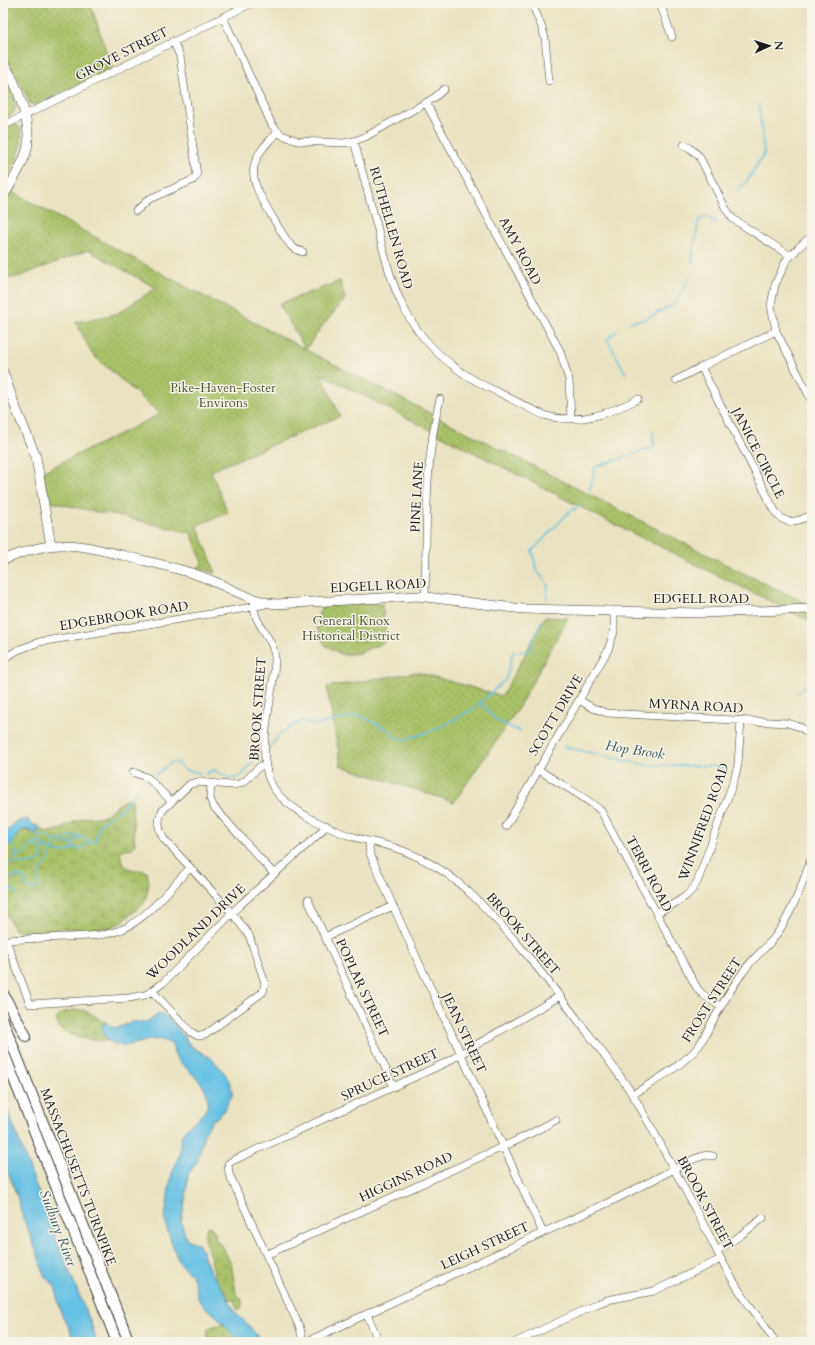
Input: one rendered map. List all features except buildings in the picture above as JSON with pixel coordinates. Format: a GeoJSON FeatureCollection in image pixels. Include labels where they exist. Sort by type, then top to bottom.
{"type":"FeatureCollection","features":[{"type":"Feature","properties":{"kind":"highway"},"geometry":{"type":"LineString","coordinates":[[3,994],[26,1036]]}},
{"type":"Feature","properties":{"kind":"highway","name":"MASSACHUSETTS TURNPIKE"},"geometry":{"type":"LineString","coordinates":[[3,1021],[129,1342]]}},
{"type":"Feature","properties":{"kind":"highway","name":"MASSACHUSETTS TURNPIKE"},"geometry":{"type":"LineString","coordinates":[[3,1051],[117,1342]]}},
{"type":"Feature","properties":{"kind":"main road"},"geometry":{"type":"LineString","coordinates":[[3,63],[15,83],[28,132],[27,149],[21,165],[3,197]]}},
{"type":"Feature","properties":{"kind":"main road"},"geometry":{"type":"LineString","coordinates":[[3,372],[36,458],[51,546]]}},
{"type":"Feature","properties":{"kind":"main road","name":"EDGELL ROAD"},"geometry":{"type":"LineString","coordinates":[[3,560],[35,548],[68,545],[88,548],[174,568],[208,579],[254,604],[292,604],[404,596],[425,596],[512,608],[614,612],[701,613],[812,609]]}},
{"type":"Feature","properties":{"kind":"street","name":"GROVE STREET"},"geometry":{"type":"LineString","coordinates":[[3,126],[252,3]]}},
{"type":"Feature","properties":{"kind":"street"},"geometry":{"type":"LineString","coordinates":[[532,3],[545,38],[549,81]]}},
{"type":"Feature","properties":{"kind":"street"},"geometry":{"type":"LineString","coordinates":[[660,3],[672,37]]}},
{"type":"Feature","properties":{"kind":"street"},"geometry":{"type":"LineString","coordinates":[[223,17],[270,121],[278,132],[288,138],[298,141],[338,144],[354,141],[365,137],[426,103],[438,96],[444,89]]}},
{"type":"Feature","properties":{"kind":"street"},"geometry":{"type":"LineString","coordinates":[[136,211],[149,199],[193,180],[197,175],[180,56],[174,41]]}},
{"type":"Feature","properties":{"kind":"street","name":"AMY ROAD"},"geometry":{"type":"LineString","coordinates":[[426,103],[560,351],[569,380],[571,418]]}},
{"type":"Feature","properties":{"kind":"street"},"geometry":{"type":"LineString","coordinates":[[278,132],[262,149],[256,160],[254,172],[256,184],[261,196],[286,239],[296,249],[303,252]]}},
{"type":"Feature","properties":{"kind":"street","name":"RUTHELLEN ROAD"},"geometry":{"type":"LineString","coordinates":[[354,141],[392,282],[401,304],[420,334],[436,352],[456,369],[486,386],[546,415],[556,418],[590,417],[606,413],[638,399]]}},
{"type":"Feature","properties":{"kind":"street"},"geometry":{"type":"LineString","coordinates":[[684,145],[699,156],[726,209],[733,219],[789,256]]}},
{"type":"Feature","properties":{"kind":"street"},"geometry":{"type":"LineString","coordinates":[[812,236],[789,256],[780,272],[773,291],[771,311],[776,331],[812,401]]}},
{"type":"Feature","properties":{"kind":"street"},"geometry":{"type":"LineString","coordinates":[[676,380],[776,331]]}},
{"type":"Feature","properties":{"kind":"street","name":"JANICE CIRCLE"},"geometry":{"type":"LineString","coordinates":[[701,367],[776,513],[786,522],[812,515]]}},
{"type":"Feature","properties":{"kind":"street","name":"PINE LANE"},"geometry":{"type":"LineString","coordinates":[[425,596],[430,464],[435,421],[440,399]]}},
{"type":"Feature","properties":{"kind":"street","name":"EDGEBROOK ROAD"},"geometry":{"type":"LineString","coordinates":[[3,660],[24,647],[39,642],[254,604]]}},
{"type":"Feature","properties":{"kind":"street","name":"BROOK STREET"},"geometry":{"type":"LineString","coordinates":[[254,604],[256,616],[271,643],[275,658],[265,745],[265,765],[270,782],[281,797],[297,810],[326,825],[348,835],[393,847],[417,857],[441,870],[460,884],[519,944],[560,996],[632,1095],[739,1291],[775,1342]]}},
{"type":"Feature","properties":{"kind":"street","name":"SCOTT DRIVE"},"geometry":{"type":"LineString","coordinates":[[506,826],[611,644],[614,632],[614,612]]}},
{"type":"Feature","properties":{"kind":"street","name":"MYRNA ROAD"},"geometry":{"type":"LineString","coordinates":[[579,700],[593,708],[607,713],[788,723],[800,727],[812,736]]}},
{"type":"Feature","properties":{"kind":"street","name":"WINNIFRED ROAD"},"geometry":{"type":"LineString","coordinates":[[657,913],[690,893],[694,889],[698,880],[735,777],[738,764],[741,720]]}},
{"type":"Feature","properties":{"kind":"street"},"geometry":{"type":"LineString","coordinates":[[152,991],[191,1032],[198,1036],[205,1035],[261,994],[265,989],[265,983],[251,938],[232,913],[164,839],[160,830],[160,814],[170,801],[190,784],[198,782],[230,785],[239,784],[246,780],[260,766],[265,765]]}},
{"type":"Feature","properties":{"kind":"street","name":"TERRI ROAD"},"geometry":{"type":"LineString","coordinates":[[538,769],[593,804],[601,811],[697,988],[702,994],[721,1007]]}},
{"type":"Feature","properties":{"kind":"street"},"geometry":{"type":"LineString","coordinates":[[133,772],[148,778],[170,801]]}},
{"type":"Feature","properties":{"kind":"street"},"geometry":{"type":"LineString","coordinates":[[211,783],[210,798],[215,809],[274,874]]}},
{"type":"Feature","properties":{"kind":"street","name":"WOODLAND DRIVE"},"geometry":{"type":"LineString","coordinates":[[190,868],[146,913],[123,929],[110,933],[93,935],[6,940],[30,1004],[129,998],[152,991],[170,977],[232,913],[320,834],[326,825]]}},
{"type":"Feature","properties":{"kind":"street","name":"JEAN STREET"},"geometry":{"type":"LineString","coordinates":[[370,841],[369,849],[371,856],[393,906],[543,1233]]}},
{"type":"Feature","properties":{"kind":"street","name":"FROST STREET"},"geometry":{"type":"LineString","coordinates":[[632,1095],[663,1076],[691,1054],[698,1046],[746,966],[768,944],[779,929],[793,905],[812,857]]}},
{"type":"Feature","properties":{"kind":"street","name":"POPLAR STREET"},"geometry":{"type":"LineString","coordinates":[[308,900],[394,1087]]}},
{"type":"Feature","properties":{"kind":"street"},"geometry":{"type":"LineString","coordinates":[[325,937],[393,906]]}},
{"type":"Feature","properties":{"kind":"street","name":"SPRUCE STREET"},"geometry":{"type":"LineString","coordinates":[[228,1167],[228,1164],[232,1161],[394,1087],[461,1054],[560,996]]}},
{"type":"Feature","properties":{"kind":"street","name":"HIGGINS ROAD"},"geometry":{"type":"LineString","coordinates":[[266,1255],[503,1146],[556,1120]]}},
{"type":"Feature","properties":{"kind":"street","name":"LEIGH STREET"},"geometry":{"type":"LineString","coordinates":[[228,1167],[229,1174],[300,1328],[304,1342],[616,1200],[698,1157],[706,1155],[713,1156]]}},
{"type":"Feature","properties":{"kind":"street"},"geometry":{"type":"LineString","coordinates":[[717,1251],[763,1218]]}},
{"type":"Feature","properties":{"kind":"street"},"geometry":{"type":"LineString","coordinates":[[516,1342],[597,1304],[607,1300],[654,1291],[721,1259]]}},
{"type":"Feature","properties":{"kind":"street"},"geometry":{"type":"LineString","coordinates":[[367,1314],[379,1342]]}},
{"type":"Feature","properties":{"kind":"street"},"geometry":{"type":"LineString","coordinates":[[691,1342],[696,1342]]}},
{"type":"Feature","properties":{"kind":"green space"},"geometry":{"type":"Polygon","coordinates":[[[3,3],[97,3],[91,6],[112,68],[36,105],[30,104],[22,86],[3,55],[3,3]]]}},
{"type":"Feature","properties":{"kind":"green space"},"geometry":{"type":"Polygon","coordinates":[[[3,72],[8,80],[14,97],[15,108],[12,114],[3,119],[3,72]]]}},
{"type":"Feature","properties":{"kind":"green space"},"geometry":{"type":"Polygon","coordinates":[[[17,125],[20,128],[20,151],[18,158],[3,184],[3,130],[17,125]]]}},
{"type":"Feature","properties":{"kind":"green space","name":"Pike-Haven-Foster Environs"},"geometry":{"type":"Polygon","coordinates":[[[3,187],[190,289],[305,349],[279,304],[340,281],[345,299],[316,334],[306,350],[739,571],[812,606],[812,622],[596,515],[321,374],[340,416],[211,471],[228,513],[197,525],[216,573],[196,568],[201,566],[202,561],[191,533],[47,501],[42,472],[160,414],[92,354],[76,322],[116,314],[156,288],[88,250],[21,276],[3,280],[3,209],[6,204],[3,203],[3,187]]]}},
{"type":"Feature","properties":{"kind":"green space","name":"General Knox Historical District"},"geometry":{"type":"Polygon","coordinates":[[[363,602],[382,604],[387,639],[382,643],[359,653],[343,655],[325,645],[315,624],[321,608],[337,603],[363,602]]]}},
{"type":"Feature","properties":{"kind":"green space"},"geometry":{"type":"Polygon","coordinates":[[[545,617],[568,618],[517,710],[454,802],[341,766],[327,687],[417,672],[502,696],[545,617]]]}},
{"type":"Feature","properties":{"kind":"green space"},"geometry":{"type":"Polygon","coordinates":[[[128,799],[131,799],[133,803],[132,811],[135,844],[132,848],[121,850],[121,856],[122,862],[128,868],[147,872],[149,883],[145,902],[121,923],[110,927],[84,930],[63,928],[32,933],[23,933],[14,929],[3,908],[3,846],[9,846],[25,829],[30,832],[39,831],[40,829],[50,832],[56,831],[81,819],[105,815],[128,799]]]}},
{"type":"Feature","properties":{"kind":"green space"},"geometry":{"type":"Polygon","coordinates":[[[72,1010],[84,1010],[107,1023],[103,1024],[102,1033],[109,1041],[79,1038],[59,1028],[56,1019],[62,1013],[72,1010]]]}},
{"type":"Feature","properties":{"kind":"green space"},"geometry":{"type":"Polygon","coordinates":[[[208,1226],[215,1232],[215,1238],[231,1263],[236,1293],[242,1300],[241,1310],[237,1309],[234,1300],[228,1299],[215,1278],[206,1243],[205,1234],[208,1226]]]}},
{"type":"Feature","properties":{"kind":"green space"},"geometry":{"type":"Polygon","coordinates":[[[218,1325],[225,1325],[240,1342],[209,1342],[210,1341],[207,1334],[208,1328],[218,1325]]]}},
{"type":"Feature","properties":{"kind":"water"},"geometry":{"type":"Polygon","coordinates":[[[28,819],[32,824],[40,827],[39,831],[34,833],[25,829],[9,846],[3,846],[3,835],[16,822],[28,819]]]}},
{"type":"Feature","properties":{"kind":"water"},"geometry":{"type":"Polygon","coordinates":[[[159,1014],[163,1014],[173,1023],[191,1046],[212,1059],[224,1072],[230,1083],[232,1096],[222,1113],[212,1121],[204,1133],[196,1163],[188,1175],[186,1198],[181,1221],[185,1235],[188,1240],[198,1244],[210,1271],[225,1292],[235,1312],[262,1342],[240,1342],[215,1315],[200,1302],[197,1296],[194,1279],[180,1263],[171,1242],[165,1220],[169,1189],[172,1174],[179,1155],[181,1138],[187,1127],[201,1116],[207,1106],[207,1093],[204,1087],[176,1057],[172,1046],[168,1042],[150,1040],[119,1045],[112,1043],[102,1031],[103,1024],[107,1023],[110,1026],[117,1028],[133,1022],[144,1022],[151,1020],[159,1014]]]}},
{"type":"Feature","properties":{"kind":"water"},"geometry":{"type":"Polygon","coordinates":[[[3,1098],[54,1234],[90,1321],[97,1342],[73,1342],[70,1329],[62,1315],[56,1289],[45,1277],[37,1252],[23,1218],[17,1196],[3,1162],[3,1098]]]}},
{"type":"Feature","properties":{"kind":"waterway"},"geometry":{"type":"LineString","coordinates":[[738,191],[749,178],[764,154],[759,105]]}},
{"type":"Feature","properties":{"kind":"waterway"},"geometry":{"type":"LineString","coordinates":[[692,262],[699,220],[707,217],[717,223]]}},
{"type":"Feature","properties":{"kind":"waterway"},"geometry":{"type":"LineString","coordinates":[[630,322],[645,319],[675,304],[690,277]]}},
{"type":"Feature","properties":{"kind":"waterway"},"geometry":{"type":"LineString","coordinates":[[617,331],[607,339],[626,374]]}},
{"type":"Feature","properties":{"kind":"waterway"},"geometry":{"type":"LineString","coordinates":[[590,490],[595,467],[654,447],[653,432]]}},
{"type":"Feature","properties":{"kind":"waterway"},"geometry":{"type":"LineString","coordinates":[[547,599],[548,584],[537,571],[532,551],[569,512],[581,505]]}},
{"type":"Feature","properties":{"kind":"waterway"},"geometry":{"type":"LineString","coordinates":[[269,748],[281,733],[301,721],[316,725],[359,715],[389,730],[394,737],[404,740],[437,729],[473,709],[506,679],[513,652],[529,651],[541,621]]}},
{"type":"Feature","properties":{"kind":"waterway","name":"Hop Brook"},"geometry":{"type":"LineString","coordinates":[[797,693],[812,681]]}},
{"type":"Feature","properties":{"kind":"waterway","name":"Hop Brook"},"geometry":{"type":"LineString","coordinates":[[480,702],[496,720],[519,731]]}},
{"type":"Feature","properties":{"kind":"waterway","name":"Hop Brook"},"geometry":{"type":"LineString","coordinates":[[564,747],[646,765],[712,766],[727,768]]}},
{"type":"Feature","properties":{"kind":"waterway"},"geometry":{"type":"LineString","coordinates":[[206,774],[213,770],[231,778],[239,777],[246,771],[257,756]]}},
{"type":"Feature","properties":{"kind":"waterway"},"geometry":{"type":"LineString","coordinates":[[155,775],[172,762],[177,763],[185,770],[200,773]]}},
{"type":"Feature","properties":{"kind":"waterway"},"geometry":{"type":"LineString","coordinates":[[3,870],[12,863],[15,857],[21,855],[37,842],[58,852],[66,852],[75,848],[82,849],[89,842],[95,842],[100,824],[121,809],[138,790]]}},
{"type":"Feature","properties":{"kind":"waterway"},"geometry":{"type":"LineString","coordinates":[[34,833],[40,837],[40,843]]}},
{"type":"Feature","properties":{"kind":"waterway"},"geometry":{"type":"LineString","coordinates":[[39,835],[45,835],[53,841],[67,839],[77,835],[82,837]]}},
{"type":"Feature","properties":{"kind":"waterway"},"geometry":{"type":"LineString","coordinates":[[3,878],[11,878],[17,875],[25,880],[27,887],[33,890],[37,887],[39,883],[39,874],[48,861],[53,848],[57,844],[71,843],[82,837],[87,838],[89,842]]}},
{"type":"Feature","properties":{"kind":"waterway"},"geometry":{"type":"LineString","coordinates":[[71,843],[75,848]]}},
{"type":"Feature","properties":{"kind":"waterway"},"geometry":{"type":"LineString","coordinates":[[12,844],[16,853],[15,857]]}},
{"type":"Feature","properties":{"kind":"waterway"},"geometry":{"type":"LineString","coordinates":[[34,844],[42,850]]}},
{"type":"Feature","properties":{"kind":"waterway"},"geometry":{"type":"LineString","coordinates":[[13,863],[28,864],[38,861],[41,859],[42,850],[46,847]]}},
{"type":"Feature","properties":{"kind":"waterway"},"geometry":{"type":"LineString","coordinates":[[3,881],[6,889],[12,889],[17,894]]}},
{"type":"Feature","properties":{"kind":"water label","name":"Sudbury River"},"geometry":{"type":"Point","coordinates":[58,1228]}}]}
